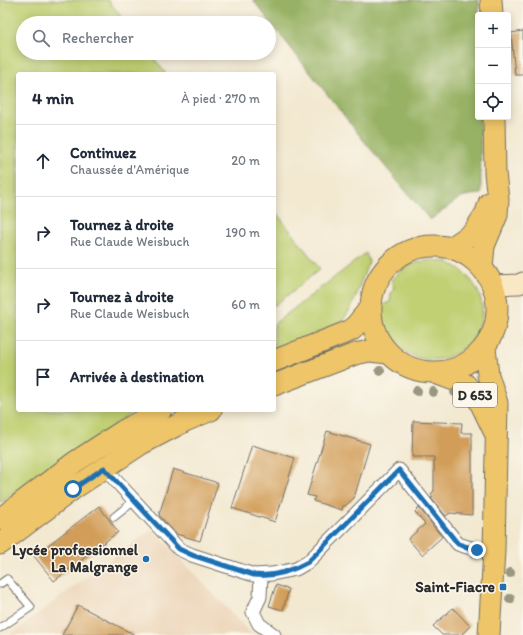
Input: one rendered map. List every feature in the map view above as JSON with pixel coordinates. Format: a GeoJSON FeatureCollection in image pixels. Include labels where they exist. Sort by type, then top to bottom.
{"type":"FeatureCollection","features":[{"type":"Feature","properties":{"kind":"main road"},"geometry":{"type":"LineString","coordinates":[[491,0],[492,12]]}},
{"type":"Feature","properties":{"kind":"main road"},"geometry":{"type":"LineString","coordinates":[[487,277],[484,246],[497,215],[498,199],[495,173],[494,120]]}},
{"type":"Feature","properties":{"kind":"main road"},"geometry":{"type":"LineString","coordinates":[[451,248],[473,233],[486,213],[491,198],[495,173]]}},
{"type":"Feature","properties":{"kind":"main road"},"geometry":{"type":"LineString","coordinates":[[433,246],[451,248],[468,256],[487,277],[494,291],[497,311],[494,332],[485,348],[474,359],[460,367],[448,371],[435,373],[420,371],[405,366],[388,353],[381,345],[372,321],[372,294],[384,270],[394,260],[409,251],[421,248],[433,246]]}},
{"type":"Feature","properties":{"kind":"main road"},"geometry":{"type":"LineString","coordinates":[[276,360],[352,330],[371,307]]}},
{"type":"Feature","properties":{"kind":"main road","name":"D 653"},"geometry":{"type":"LineString","coordinates":[[485,348],[488,375],[497,403],[494,551],[489,635]]}},
{"type":"Feature","properties":{"kind":"main road"},"geometry":{"type":"LineString","coordinates":[[276,384],[355,354],[369,351],[388,353]]}},
{"type":"Feature","properties":{"kind":"main road","name":"D 653"},"geometry":{"type":"LineString","coordinates":[[435,373],[465,384],[484,407],[496,435]]}},
{"type":"Feature","properties":{"kind":"main road"},"geometry":{"type":"LineString","coordinates":[[0,519],[75,462],[123,431],[157,412]]}},
{"type":"Feature","properties":{"kind":"main road"},"geometry":{"type":"LineString","coordinates":[[0,544],[104,468],[141,444],[185,421],[206,412]]}},
{"type":"Feature","properties":{"kind":"street"},"geometry":{"type":"LineString","coordinates":[[487,277],[519,284],[523,282]]}},
{"type":"Feature","properties":{"kind":"street"},"geometry":{"type":"LineString","coordinates":[[104,468],[179,549],[192,555],[254,575],[296,569],[308,562],[399,470],[458,544],[477,550],[494,551]]}},
{"type":"Feature","properties":{"kind":"street"},"geometry":{"type":"LineString","coordinates":[[261,575],[260,597],[254,612],[259,624],[274,635]]}},
{"type":"Feature","properties":{"kind":"lane"},"geometry":{"type":"LineString","coordinates":[[114,517],[134,500]]}},
{"type":"Feature","properties":{"kind":"lane"},"geometry":{"type":"LineString","coordinates":[[0,584],[7,579],[31,607],[0,628]]}},
{"type":"Feature","properties":{"kind":"shaded area","name":"Lycée professionnel La Malgrange"},"geometry":{"type":"Polygon","coordinates":[[[152,529],[252,635],[10,635],[71,589],[152,529]]]}},
{"type":"Feature","properties":{"kind":"green space"},"geometry":{"type":"Polygon","coordinates":[[[0,0],[108,0],[121,16],[16,16],[16,60],[155,60],[164,72],[16,72],[16,412],[134,412],[0,503],[0,0]]]}},
{"type":"Feature","properties":{"kind":"green space"},"geometry":{"type":"Polygon","coordinates":[[[253,0],[479,0],[479,12],[475,12],[475,120],[480,120],[481,194],[461,197],[430,220],[364,141],[276,29],[276,16],[266,16],[253,0]]]}},
{"type":"Feature","properties":{"kind":"green space"},"geometry":{"type":"Polygon","coordinates":[[[276,213],[320,269],[276,304],[276,213]]]}},
{"type":"Feature","properties":{"kind":"green space"},"geometry":{"type":"Polygon","coordinates":[[[366,253],[369,262],[350,310],[342,320],[324,330],[276,349],[276,322],[366,253]]]}},
{"type":"Feature","properties":{"kind":"green space"},"geometry":{"type":"Polygon","coordinates":[[[432,260],[450,263],[467,276],[479,293],[482,311],[478,328],[469,343],[455,354],[438,359],[419,358],[395,344],[386,329],[382,311],[382,305],[390,302],[394,287],[391,280],[401,271],[410,266],[420,262],[432,260]]]}},
{"type":"Feature","properties":{"kind":"building"},"geometry":{"type":"Polygon","coordinates":[[[523,31],[523,75],[515,75],[511,33],[523,31]]]}},
{"type":"Feature","properties":{"kind":"building"},"geometry":{"type":"Polygon","coordinates":[[[413,421],[462,423],[461,433],[472,433],[472,515],[450,513],[446,516],[431,498],[433,497],[431,494],[434,491],[434,457],[412,457],[413,421]]]}},
{"type":"Feature","properties":{"kind":"building"},"geometry":{"type":"Polygon","coordinates":[[[327,431],[370,444],[354,498],[343,506],[342,510],[313,501],[315,497],[307,495],[327,431]]]}},
{"type":"Feature","properties":{"kind":"building"},"geometry":{"type":"Polygon","coordinates":[[[252,445],[295,458],[275,522],[232,508],[252,445]]]}},
{"type":"Feature","properties":{"kind":"building"},"geometry":{"type":"Polygon","coordinates":[[[173,469],[218,483],[200,541],[176,534],[159,515],[173,469]]]}},
{"type":"Feature","properties":{"kind":"building"},"geometry":{"type":"Polygon","coordinates":[[[99,506],[118,532],[54,581],[34,556],[99,506]]]}},
{"type":"Feature","properties":{"kind":"building"},"geometry":{"type":"Polygon","coordinates":[[[419,508],[442,537],[422,555],[408,539],[425,524],[415,512],[419,508]]]}},
{"type":"Feature","properties":{"kind":"building"},"geometry":{"type":"Polygon","coordinates":[[[276,585],[289,589],[283,610],[269,606],[276,585]]]}},
{"type":"Feature","properties":{"kind":"building"},"geometry":{"type":"Polygon","coordinates":[[[78,605],[135,635],[62,635],[78,605]]]}},
{"type":"Feature","properties":{"kind":"building"},"geometry":{"type":"Polygon","coordinates":[[[453,608],[470,626],[461,635],[442,635],[433,626],[453,608]]]}},
{"type":"Feature","properties":{"kind":"place","name":"Lycée professionnel La Malgrange"},"geometry":{"type":"Point","coordinates":[146,559]}},
{"type":"Feature","properties":{"kind":"place","name":"Saint-Fiacre"},"geometry":{"type":"Point","coordinates":[503,587]}},
{"type":"Feature","properties":{"kind":"route"},"geometry":{"type":"LineString","coordinates":[[73,489],[104,468],[179,549],[192,555],[254,575],[261,575],[296,569],[308,562],[399,470],[458,544],[477,550]]}}]}
